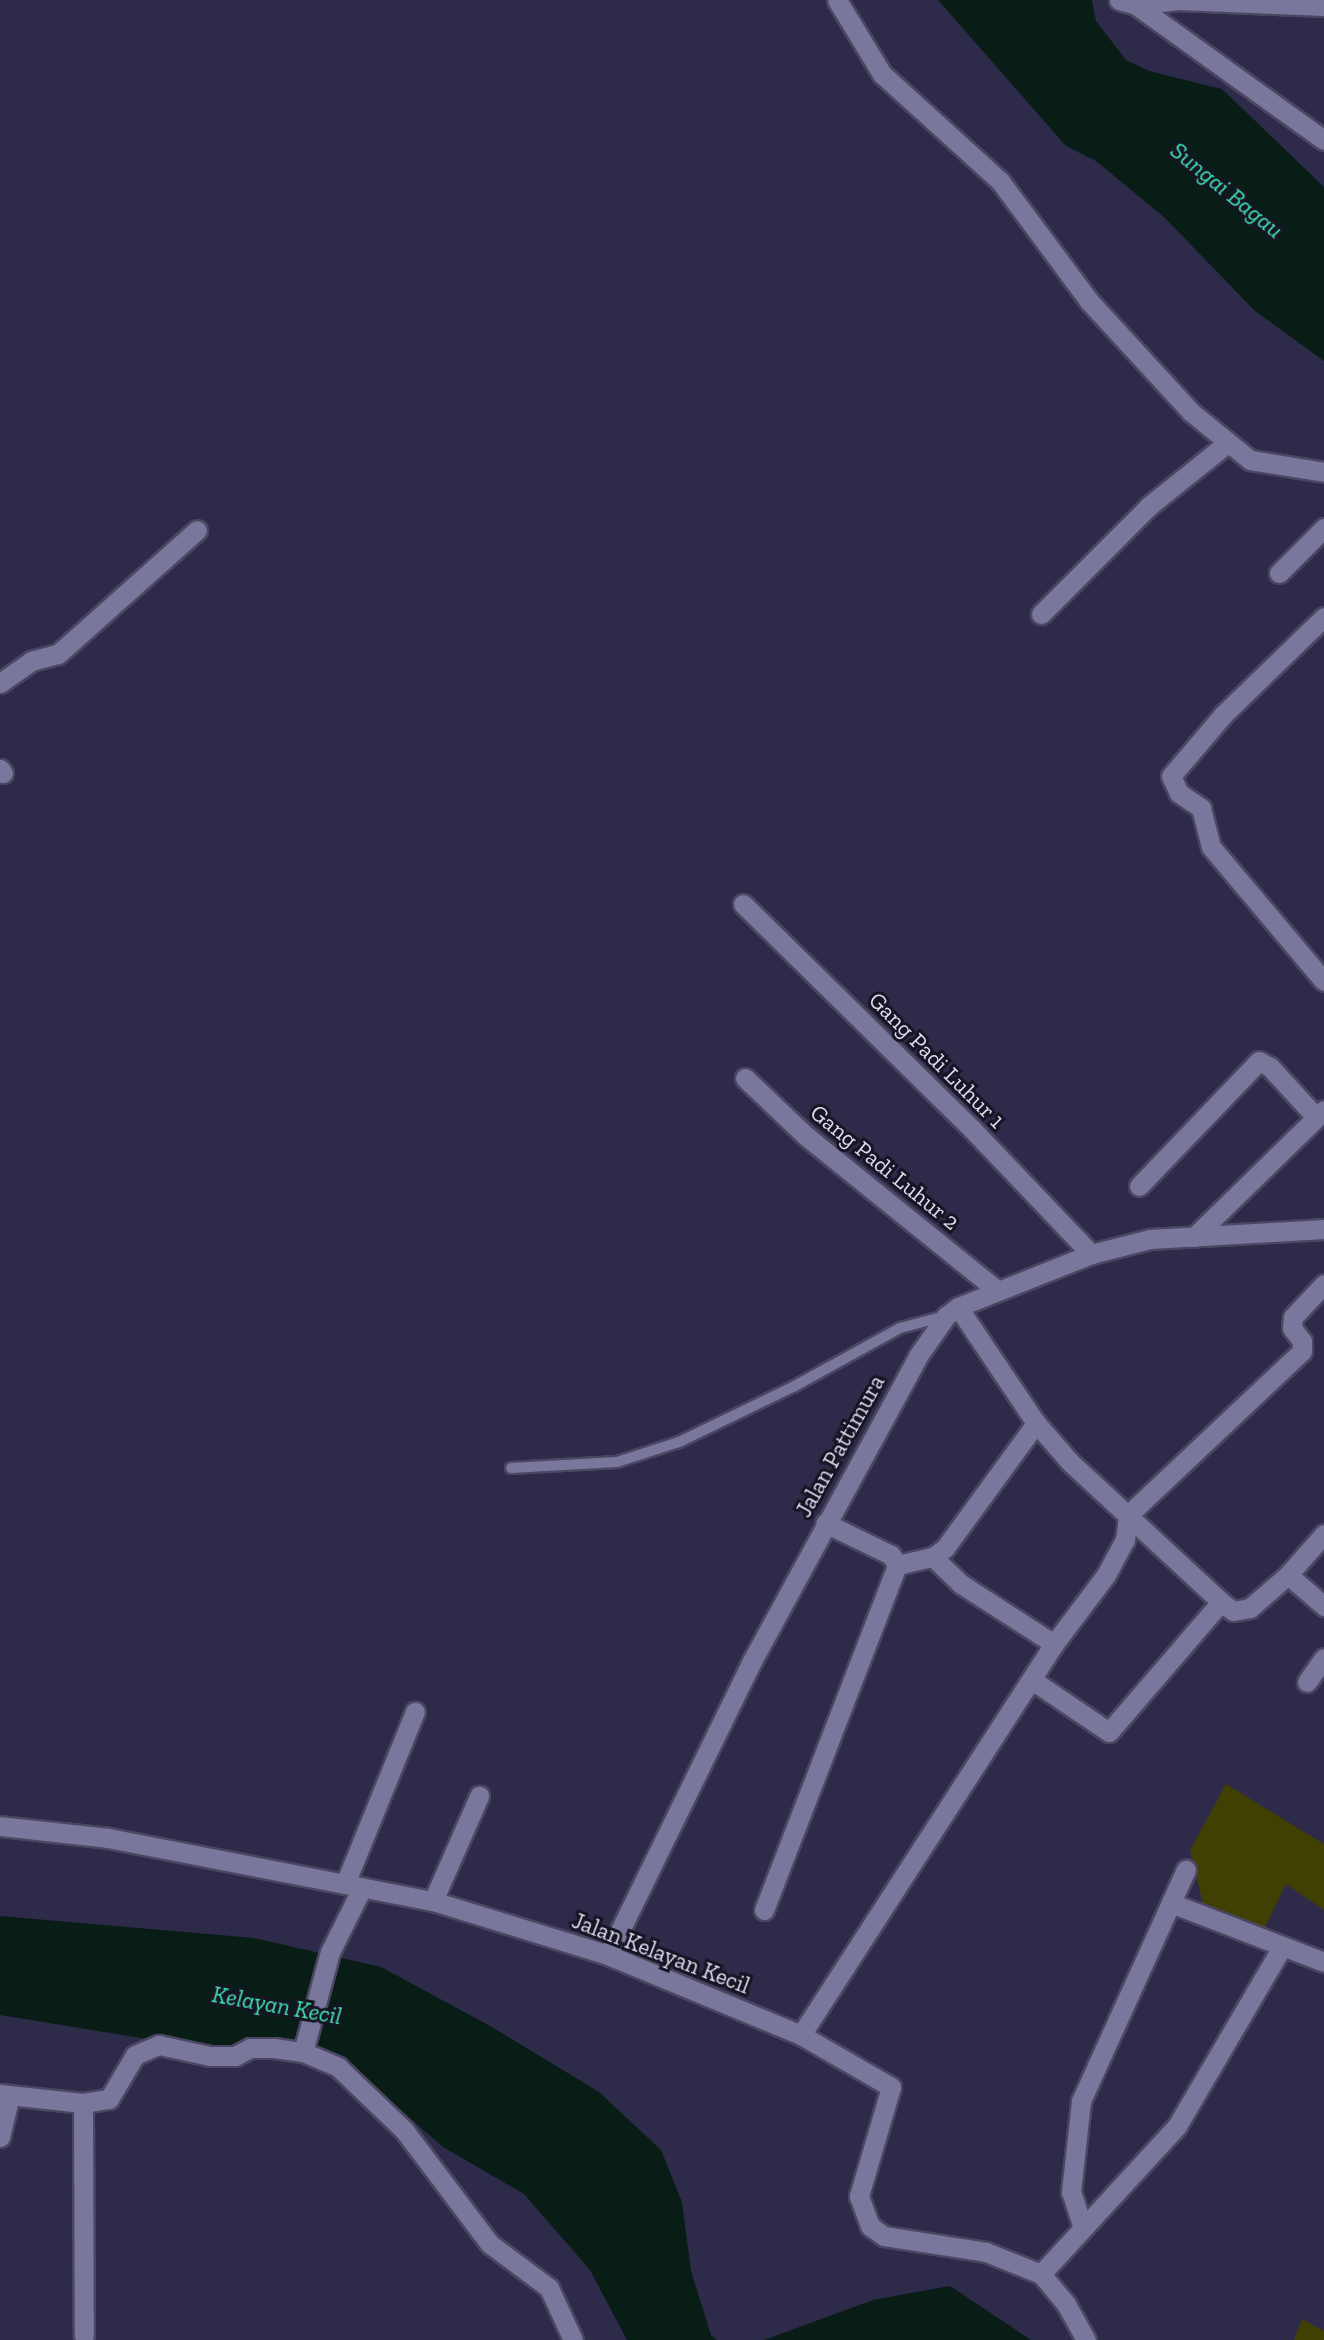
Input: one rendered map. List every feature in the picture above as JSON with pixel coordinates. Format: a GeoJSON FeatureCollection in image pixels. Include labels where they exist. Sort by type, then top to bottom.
{"type":"FeatureCollection","features":[{"type":"Feature","properties":{"kind":"street"},"geometry":{"type":"LineString","coordinates":[[836,0],[882,74],[1000,181],[1089,301],[1226,443],[1250,460],[1268,466],[1324,472]]}},
{"type":"Feature","properties":{"kind":"street"},"geometry":{"type":"LineString","coordinates":[[1128,2],[1258,1],[1324,6]]}},
{"type":"Feature","properties":{"kind":"street"},"geometry":{"type":"LineString","coordinates":[[1128,2],[1324,140]]}},
{"type":"Feature","properties":{"kind":"street"},"geometry":{"type":"LineString","coordinates":[[1041,614],[1141,514],[1226,443]]}},
{"type":"Feature","properties":{"kind":"street"},"geometry":{"type":"LineString","coordinates":[[1279,573],[1324,528]]}},
{"type":"Feature","properties":{"kind":"street"},"geometry":{"type":"LineString","coordinates":[[0,683],[31,661],[58,654],[197,530]]}},
{"type":"Feature","properties":{"kind":"street"},"geometry":{"type":"LineString","coordinates":[[1324,617],[1223,715],[1171,776],[1179,793],[1201,808],[1211,847],[1324,981]]}},
{"type":"Feature","properties":{"kind":"street","name":"Gang Padi Luhur 1"},"geometry":{"type":"LineString","coordinates":[[744,904],[972,1129],[1091,1254]]}},
{"type":"Feature","properties":{"kind":"street"},"geometry":{"type":"LineString","coordinates":[[1139,1186],[1259,1061],[1270,1067],[1320,1113],[1194,1237]]}},
{"type":"Feature","properties":{"kind":"street","name":"Gang Padi Luhur 2"},"geometry":{"type":"LineString","coordinates":[[745,1078],[806,1136],[997,1290]]}},
{"type":"Feature","properties":{"kind":"street"},"geometry":{"type":"LineString","coordinates":[[1324,1229],[1150,1239],[1091,1254],[997,1290],[952,1312],[1036,1423],[1093,1486],[1233,1611],[1250,1608],[1288,1575],[1324,1534]]}},
{"type":"Feature","properties":{"kind":"street"},"geometry":{"type":"LineString","coordinates":[[801,2035],[1054,1644],[1106,1576],[1125,1540],[1128,1515],[1302,1351],[1302,1340],[1292,1328],[1293,1317],[1324,1284]]}},
{"type":"Feature","properties":{"kind":"street","name":"Jalan Pattimura"},"geometry":{"type":"LineString","coordinates":[[608,1955],[698,1765],[825,1523],[918,1356],[952,1312]]}},
{"type":"Feature","properties":{"kind":"street"},"geometry":{"type":"LineString","coordinates":[[897,1565],[933,1557],[955,1537],[1036,1423]]}},
{"type":"Feature","properties":{"kind":"street"},"geometry":{"type":"LineString","coordinates":[[825,1523],[891,1555],[897,1565]]}},
{"type":"Feature","properties":{"kind":"street"},"geometry":{"type":"LineString","coordinates":[[933,1557],[961,1584],[1054,1644]]}},
{"type":"Feature","properties":{"kind":"street"},"geometry":{"type":"LineString","coordinates":[[764,1910],[897,1565]]}},
{"type":"Feature","properties":{"kind":"street"},"geometry":{"type":"LineString","coordinates":[[1288,1575],[1324,1606]]}},
{"type":"Feature","properties":{"kind":"street"},"geometry":{"type":"LineString","coordinates":[[1032,1681],[1109,1732],[1221,1602]]}},
{"type":"Feature","properties":{"kind":"street"},"geometry":{"type":"LineString","coordinates":[[1307,1682],[1324,1658]]}},
{"type":"Feature","properties":{"kind":"street"},"geometry":{"type":"LineString","coordinates":[[303,2049],[330,1952],[415,1712]]}},
{"type":"Feature","properties":{"kind":"street"},"geometry":{"type":"LineString","coordinates":[[433,1901],[479,1796]]}},
{"type":"Feature","properties":{"kind":"street","name":"Jalan Kelayan Kecil"},"geometry":{"type":"LineString","coordinates":[[0,1826],[108,1838],[433,1901],[608,1955],[801,2035],[891,2087],[859,2196],[876,2232],[972,2248],[1041,2274]]}},
{"type":"Feature","properties":{"kind":"street"},"geometry":{"type":"LineString","coordinates":[[1082,2225],[1070,2192],[1081,2101],[1186,1870]]}},
{"type":"Feature","properties":{"kind":"street"},"geometry":{"type":"LineString","coordinates":[[1171,1903],[1324,1962]]}},
{"type":"Feature","properties":{"kind":"street"},"geometry":{"type":"LineString","coordinates":[[1086,2340],[1041,2274],[1082,2225],[1177,2126],[1282,1947]]}},
{"type":"Feature","properties":{"kind":"street"},"geometry":{"type":"LineString","coordinates":[[0,2137],[5,2094],[83,2103],[109,2099],[135,2055],[146,2047],[159,2045],[210,2056],[234,2056],[250,2048],[303,2049],[338,2067],[388,2113],[490,2244],[549,2288],[573,2340]]}},
{"type":"Feature","properties":{"kind":"street"},"geometry":{"type":"LineString","coordinates":[[83,2103],[84,2336]]}},
{"type":"Feature","properties":{"kind":"lane"},"geometry":{"type":"LineString","coordinates":[[511,1468],[617,1462],[679,1442],[793,1387],[900,1328],[952,1312]]}},
{"type":"Feature","properties":{"kind":"shaded area"},"geometry":{"type":"Polygon","coordinates":[[[1226,1784],[1324,1844],[1324,1910],[1286,1884],[1262,1933],[1205,1912],[1190,1850],[1226,1784]]]}},
{"type":"Feature","properties":{"kind":"shaded area"},"geometry":{"type":"Polygon","coordinates":[[[1302,2319],[1324,2331],[1324,2340],[1294,2340],[1302,2319]]]}},
{"type":"Feature","properties":{"kind":"water","name":"Sungai Bagau"},"geometry":{"type":"Polygon","coordinates":[[[938,0],[1092,0],[1096,21],[1126,60],[1149,71],[1222,89],[1324,187],[1324,361],[1255,311],[1164,217],[1096,161],[1066,146],[938,0]]]}},
{"type":"Feature","properties":{"kind":"water","name":"Kelayan Kecil"},"geometry":{"type":"Polygon","coordinates":[[[0,1916],[254,1938],[381,1967],[492,2027],[599,2092],[661,2150],[682,2202],[691,2271],[711,2335],[717,2340],[627,2340],[590,2270],[524,2194],[443,2147],[356,2071],[312,2045],[220,2051],[0,2015],[0,1916]]]}},
{"type":"Feature","properties":{"kind":"water"},"geometry":{"type":"Polygon","coordinates":[[[950,2286],[1031,2340],[764,2340],[873,2300],[950,2286]]]}}]}
